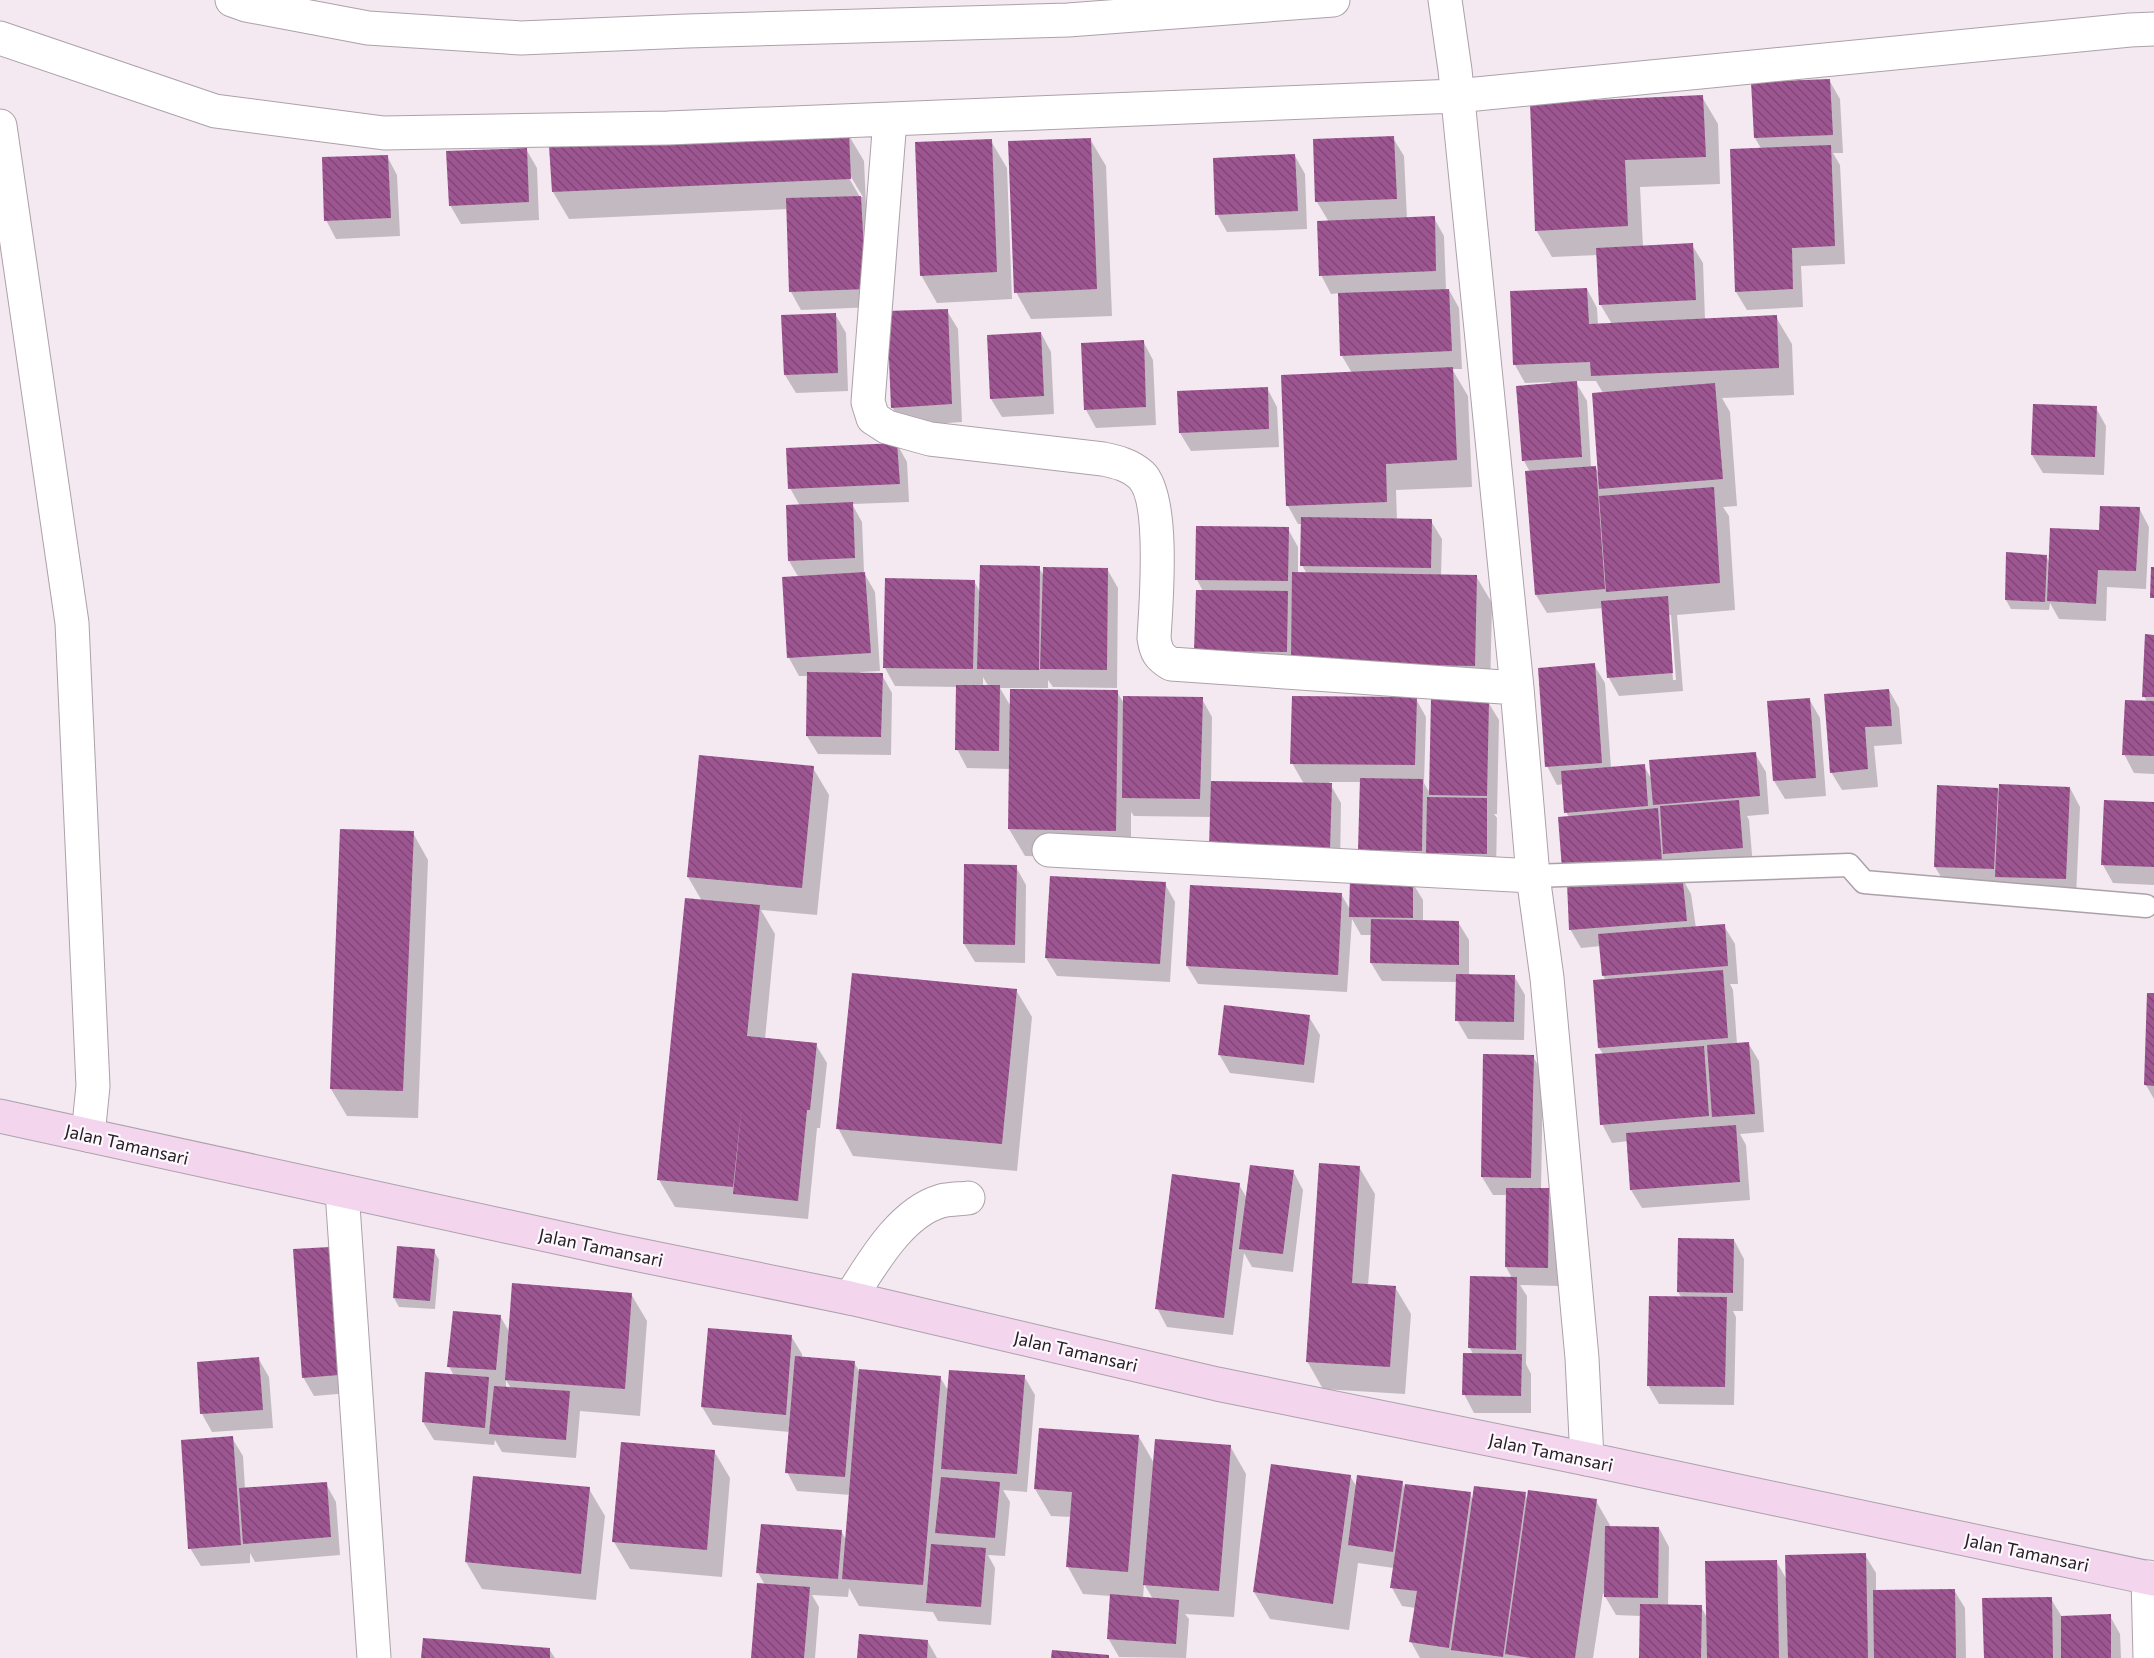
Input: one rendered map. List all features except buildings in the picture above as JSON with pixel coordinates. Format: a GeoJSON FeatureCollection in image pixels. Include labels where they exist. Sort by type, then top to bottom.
{"type":"FeatureCollection","features":[{"type":"Feature","properties":{"kind":"main road","name":"Jalan Tamansari"},"geometry":{"type":"LineString","coordinates":[[0,1116],[615,1250],[850,1298],[1217,1384],[1587,1459],[2151,1578]]}},
{"type":"Feature","properties":{"kind":"street"},"geometry":{"type":"LineString","coordinates":[[232,0],[246,5],[368,28],[521,39],[687,31],[1068,20],[1333,0]]}},
{"type":"Feature","properties":{"kind":"street"},"geometry":{"type":"LineString","coordinates":[[1448,12],[1517,688],[1533,876],[1547,978],[1582,1358],[1587,1459]]}},
{"type":"Feature","properties":{"kind":"street"},"geometry":{"type":"LineString","coordinates":[[0,38],[214,111],[384,133],[668,128],[890,119],[1456,83],[2154,29]]}},
{"type":"Feature","properties":{"kind":"street"},"geometry":{"type":"LineString","coordinates":[[890,119],[868,402],[873,418],[887,427],[930,439],[1103,459],[1126,465],[1142,476],[1150,489],[1154,506],[1158,580],[1155,648],[1160,657],[1171,664],[1517,688]]}},
{"type":"Feature","properties":{"kind":"street"},"geometry":{"type":"LineString","coordinates":[[0,126],[72,623],[93,1086],[88,1135]]}},
{"type":"Feature","properties":{"kind":"street"},"geometry":{"type":"LineString","coordinates":[[1049,850],[1533,876]]}},
{"type":"Feature","properties":{"kind":"street"},"geometry":{"type":"LineString","coordinates":[[342,1191],[374,1658]]}},
{"type":"Feature","properties":{"kind":"street"},"geometry":{"type":"LineString","coordinates":[[850,1298],[907,1220],[941,1201],[969,1198]]}},
{"type":"Feature","properties":{"kind":"street"},"geometry":{"type":"LineString","coordinates":[[2150,1658],[2151,1578]]}},
{"type":"Feature","properties":{"kind":"lane"},"geometry":{"type":"LineString","coordinates":[[1533,876],[1849,866],[1864,882],[2146,906]]}}]}
